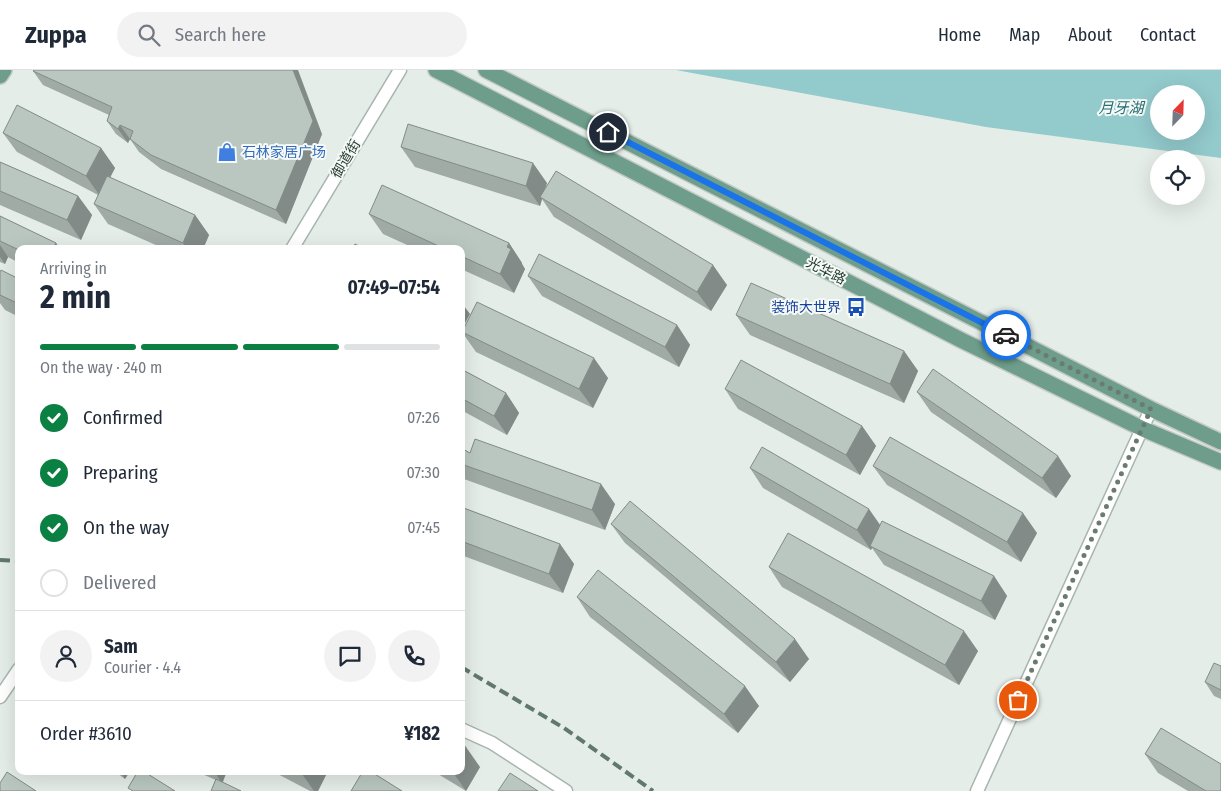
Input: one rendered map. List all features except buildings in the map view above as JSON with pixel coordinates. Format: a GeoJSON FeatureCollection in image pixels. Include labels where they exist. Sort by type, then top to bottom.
{"type":"FeatureCollection","features":[{"type":"Feature","properties":{"kind":"main road"},"geometry":{"type":"LineString","coordinates":[[0,76],[4,70]]}},
{"type":"Feature","properties":{"kind":"main road","name":"光华路"},"geometry":{"type":"LineString","coordinates":[[436,70],[960,340],[1143,429],[1221,462]]}},
{"type":"Feature","properties":{"kind":"main road","name":"光华路"},"geometry":{"type":"LineString","coordinates":[[486,70],[1151,409],[1221,442]]}},
{"type":"Feature","properties":{"kind":"street","name":"御道街"},"geometry":{"type":"LineString","coordinates":[[294,245],[400,70]]}},
{"type":"Feature","properties":{"kind":"street"},"geometry":{"type":"LineString","coordinates":[[977,791],[1151,409]]}},
{"type":"Feature","properties":{"kind":"street"},"geometry":{"type":"LineString","coordinates":[[0,697],[15,675]]}},
{"type":"Feature","properties":{"kind":"street"},"geometry":{"type":"LineString","coordinates":[[465,731],[492,743],[566,791]]}},
{"type":"Feature","properties":{"kind":"water","name":"月牙湖"},"geometry":{"type":"Polygon","coordinates":[[[676,70],[1221,70],[1221,158],[1205,156],[1205,150],[1160,150],[986,127],[676,70]]]}},
{"type":"Feature","properties":{"kind":"railway"},"geometry":{"type":"LineString","coordinates":[[0,560],[15,561]]}},
{"type":"Feature","properties":{"kind":"railway"},"geometry":{"type":"LineString","coordinates":[[465,669],[564,728],[653,791]]}},
{"type":"Feature","properties":{"kind":"way so far"},"geometry":{"type":"LineString","coordinates":[[1006,335],[1151,409],[1018,700]]}},
{"type":"Feature","properties":{"kind":"place","name":"石林家居广场"},"geometry":{"type":"Point","coordinates":[227,152]}},
{"type":"Feature","properties":{"kind":"place","name":"装饰大世界"},"geometry":{"type":"Point","coordinates":[856,307]}},
{"type":"Feature","properties":{"kind":"route"},"geometry":{"type":"LineString","coordinates":[[608,132],[1006,335]]}}]}
